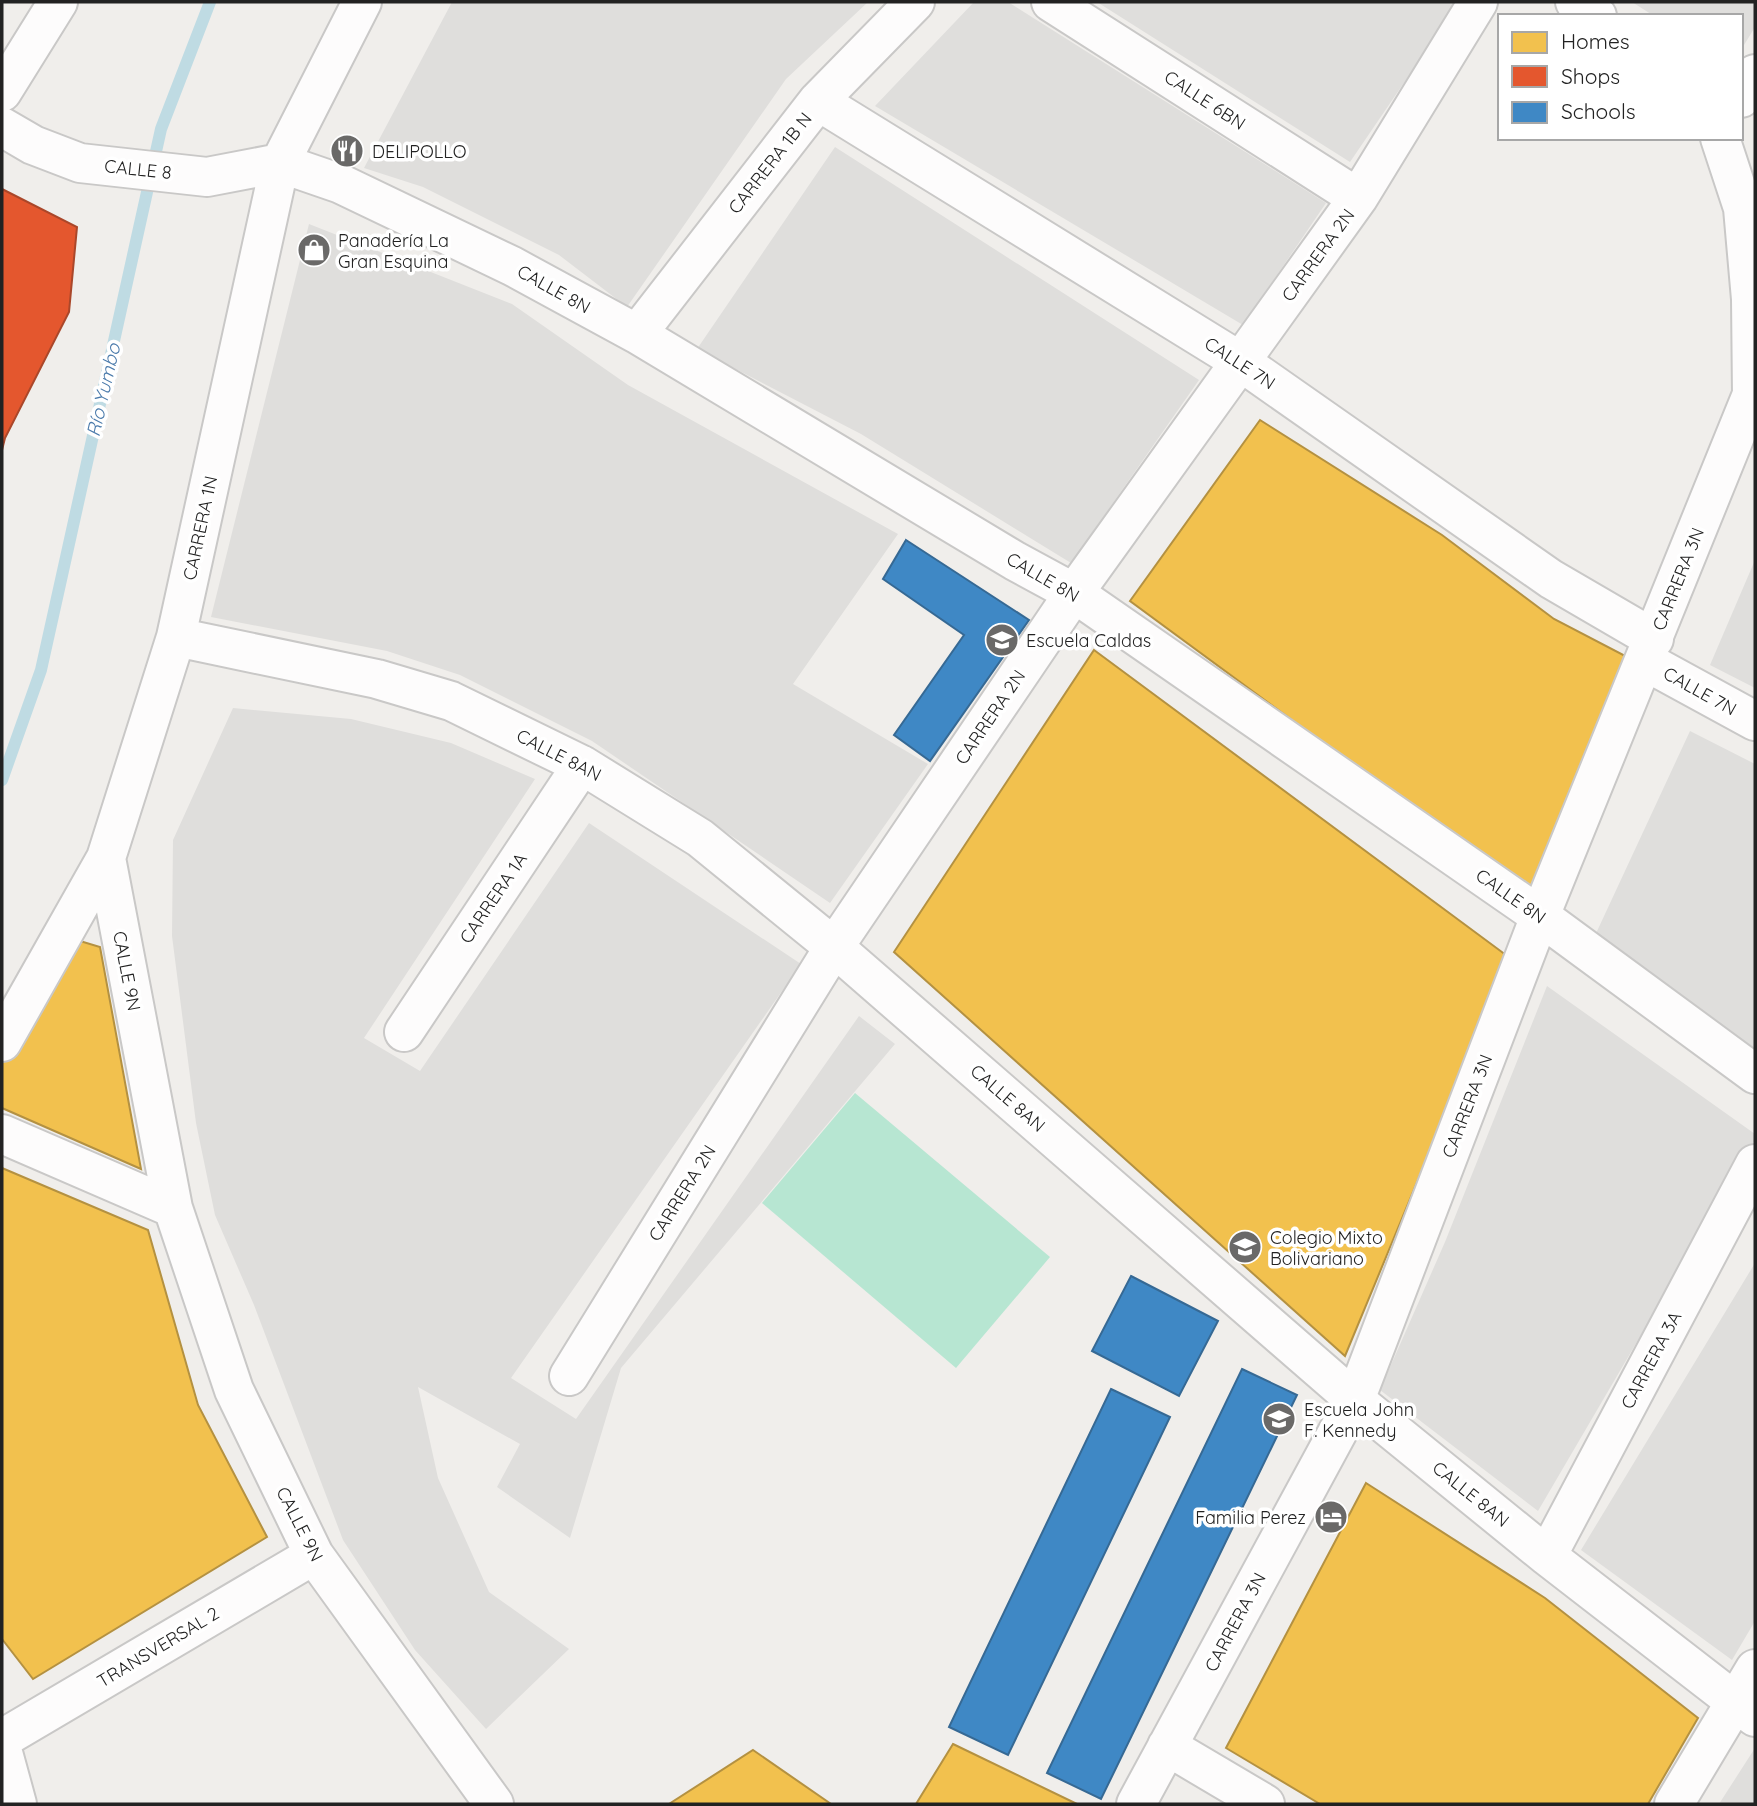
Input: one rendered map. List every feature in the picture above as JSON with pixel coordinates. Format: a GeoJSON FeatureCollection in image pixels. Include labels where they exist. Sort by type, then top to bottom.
{"type":"FeatureCollection","features":[{"type":"Feature","properties":{"kind":"street"},"geometry":{"type":"LineString","coordinates":[[2,92],[58,2]]}},
{"type":"Feature","properties":{"kind":"street","name":"CARRERA 1N"},"geometry":{"type":"LineString","coordinates":[[2,1042],[106,858],[176,637],[281,163],[362,2]]}},
{"type":"Feature","properties":{"kind":"street","name":"CARRERA 1B N"},"geometry":{"type":"LineString","coordinates":[[637,334],[818,101],[915,2]]}},
{"type":"Feature","properties":{"kind":"street","name":"CALLE 6BN"},"geometry":{"type":"LineString","coordinates":[[1051,2],[1358,198]]}},
{"type":"Feature","properties":{"kind":"street","name":"CARRERA 2N"},"geometry":{"type":"LineString","coordinates":[[569,1376],[834,947],[1074,593],[1358,198],[1478,2]]}},
{"type":"Feature","properties":{"kind":"street"},"geometry":{"type":"LineString","coordinates":[[1575,2],[1594,14]]}},
{"type":"Feature","properties":{"kind":"street"},"geometry":{"type":"LineString","coordinates":[[1743,96],[1755,74]]}},
{"type":"Feature","properties":{"kind":"street","name":"CALLE 7N"},"geometry":{"type":"LineString","coordinates":[[818,101],[1241,362],[1649,650],[1755,721]]}},
{"type":"Feature","properties":{"kind":"street","name":"CALLE 8"},"geometry":{"type":"LineString","coordinates":[[2,127],[33,145],[80,163],[207,177],[281,163]]}},
{"type":"Feature","properties":{"kind":"street"},"geometry":{"type":"LineString","coordinates":[[1721,140],[1743,208],[1751,299],[1754,391]]}},
{"type":"Feature","properties":{"kind":"street","name":"CALLE 8N"},"geometry":{"type":"LineString","coordinates":[[281,163],[341,184],[512,267],[637,334],[1003,554],[1074,593],[1539,916],[1755,1074]]}},
{"type":"Feature","properties":{"kind":"street","name":"CARRERA 3N"},"geometry":{"type":"LineString","coordinates":[[1136,1804],[1355,1400],[1539,916],[1754,391]]}},
{"type":"Feature","properties":{"kind":"street","name":"CALLE 8AN"},"geometry":{"type":"LineString","coordinates":[[176,637],[377,679],[451,701],[582,765],[700,838],[834,947],[1355,1400],[1547,1556],[1745,1710]]}},
{"type":"Feature","properties":{"kind":"street","name":"CARRERA 1A"},"geometry":{"type":"LineString","coordinates":[[404,1032],[582,765]]}},
{"type":"Feature","properties":{"kind":"street","name":"CALLE 9N"},"geometry":{"type":"LineString","coordinates":[[106,858],[173,1208],[234,1390],[314,1555],[494,1804]]}},
{"type":"Feature","properties":{"kind":"street"},"geometry":{"type":"LineString","coordinates":[[2,1134],[173,1208]]}},
{"type":"Feature","properties":{"kind":"street","name":"CARRERA 3A"},"geometry":{"type":"LineString","coordinates":[[1547,1556],[1755,1164]]}},
{"type":"Feature","properties":{"kind":"street","name":"TRANSVERSAL 2"},"geometry":{"type":"LineString","coordinates":[[2,1739],[314,1555]]}},
{"type":"Feature","properties":{"kind":"street"},"geometry":{"type":"LineString","coordinates":[[1674,1804],[1745,1710],[1755,1669]]}},
{"type":"Feature","properties":{"kind":"street"},"geometry":{"type":"LineString","coordinates":[[1167,1746],[1265,1804]]}},
{"type":"Feature","properties":{"kind":"street"},"geometry":{"type":"LineString","coordinates":[[2,1749],[17,1804]]}},
{"type":"Feature","properties":{"kind":"shaded area"},"geometry":{"type":"Polygon","coordinates":[[[452,2],[868,2],[786,79],[627,307],[559,255],[423,187],[364,168],[452,2]]]}},
{"type":"Feature","properties":{"kind":"shaded area"},"geometry":{"type":"Polygon","coordinates":[[[974,2],[1008,2],[1326,203],[1243,325],[875,106],[974,2]]]}},
{"type":"Feature","properties":{"kind":"shaded area"},"geometry":{"type":"Polygon","coordinates":[[[1097,2],[1459,2],[1350,162],[1097,2]]]}},
{"type":"Feature","properties":{"kind":"shaded area"},"geometry":{"type":"Polygon","coordinates":[[[1632,2],[1755,2],[1755,27],[1743,47],[1743,14],[1651,14],[1632,2]]]}},
{"type":"Feature","properties":{"kind":"shaded area"},"geometry":{"type":"Polygon","coordinates":[[[835,147],[1199,380],[1071,563],[861,434],[697,349],[835,147]]]}},
{"type":"Feature","properties":{"kind":"shaded area"},"geometry":{"type":"Polygon","coordinates":[[[309,224],[512,304],[628,385],[898,534],[793,684],[928,764],[830,903],[592,741],[460,675],[387,651],[211,617],[309,224]]]}},
{"type":"Feature","properties":{"kind":"shaded area"},"geometry":{"type":"Polygon","coordinates":[[[1755,560],[1755,688],[1710,665],[1755,560]]]}},
{"type":"Feature","properties":{"kind":"shaded area"},"geometry":{"type":"Polygon","coordinates":[[[233,708],[351,719],[451,743],[535,779],[364,1038],[420,1071],[589,823],[801,964],[511,1378],[576,1419],[859,1016],[895,1044],[621,1368],[570,1538],[497,1487],[520,1444],[418,1387],[438,1478],[489,1592],[569,1649],[486,1729],[415,1650],[343,1540],[254,1305],[215,1215],[196,1123],[172,936],[173,840],[233,708]]]}},
{"type":"Feature","properties":{"kind":"shaded area"},"geometry":{"type":"Polygon","coordinates":[[[1690,731],[1755,764],[1755,1057],[1592,942],[1690,731]]]}},
{"type":"Feature","properties":{"kind":"shaded area"},"geometry":{"type":"Polygon","coordinates":[[[1547,986],[1755,1134],[1755,1140],[1538,1511],[1380,1390],[1445,1242],[1547,986]]]}},
{"type":"Feature","properties":{"kind":"shaded area"},"geometry":{"type":"Polygon","coordinates":[[[1755,1263],[1755,1621],[1732,1660],[1581,1550],[1755,1263]]]}},
{"type":"Feature","properties":{"kind":"shaded area"},"geometry":{"type":"Polygon","coordinates":[[[1755,1748],[1755,1804],[1719,1804],[1755,1748]]]}},
{"type":"Feature","properties":{"kind":"green space"},"geometry":{"type":"Polygon","coordinates":[[[855,1093],[1050,1257],[956,1368],[762,1203],[855,1093]]]}},
{"type":"Feature","properties":{"kind":"building: Homes"},"geometry":{"type":"Polygon","coordinates":[[[1260,420],[1442,535],[1554,619],[1631,659],[1536,890],[1357,768],[1130,601],[1260,420]]]}},
{"type":"Feature","properties":{"kind":"building: Homes"},"geometry":{"type":"Polygon","coordinates":[[[1094,650],[1510,958],[1345,1356],[894,952],[1094,650]]]}},
{"type":"Feature","properties":{"kind":"building: Homes"},"geometry":{"type":"Polygon","coordinates":[[[70,938],[100,947],[141,1169],[2,1108],[2,1055],[70,938]]]}},
{"type":"Feature","properties":{"kind":"building: Homes"},"geometry":{"type":"Polygon","coordinates":[[[2,1168],[148,1230],[198,1405],[267,1537],[33,1679],[2,1639],[2,1168]]]}},
{"type":"Feature","properties":{"kind":"building: Homes"},"geometry":{"type":"Polygon","coordinates":[[[1366,1483],[1545,1598],[1698,1718],[1648,1804],[1320,1804],[1226,1748],[1366,1483]]]}},
{"type":"Feature","properties":{"kind":"building: Homes"},"geometry":{"type":"Polygon","coordinates":[[[953,1744],[1077,1804],[916,1804],[953,1744]]]}},
{"type":"Feature","properties":{"kind":"building: Homes"},"geometry":{"type":"Polygon","coordinates":[[[753,1750],[831,1804],[669,1804],[753,1750]]]}},
{"type":"Feature","properties":{"kind":"building: Shops"},"geometry":{"type":"Polygon","coordinates":[[[2,189],[77,227],[69,312],[5,438],[2,450],[2,189]]]}},
{"type":"Feature","properties":{"kind":"building: Schools"},"geometry":{"type":"Polygon","coordinates":[[[906,540],[1029,620],[930,761],[894,735],[964,635],[883,579],[906,540]]]}},
{"type":"Feature","properties":{"kind":"building: Schools"},"geometry":{"type":"Polygon","coordinates":[[[1131,1276],[1218,1321],[1179,1396],[1092,1351],[1131,1276]]]}},
{"type":"Feature","properties":{"kind":"building: Schools"},"geometry":{"type":"Polygon","coordinates":[[[1242,1369],[1297,1395],[1101,1799],[1047,1773],[1242,1369]]]}},
{"type":"Feature","properties":{"kind":"building: Schools"},"geometry":{"type":"Polygon","coordinates":[[[1111,1389],[1170,1417],[1008,1755],[949,1727],[1111,1389]]]}},
{"type":"Feature","properties":{"kind":"waterway","name":"Río Yumbo"},"geometry":{"type":"LineString","coordinates":[[2,780],[41,670],[161,129],[210,2]]}},
{"type":"Feature","properties":{"kind":"place","name":"DELIPOLLO"},"geometry":{"type":"Point","coordinates":[347,151]}},
{"type":"Feature","properties":{"kind":"place","name":"Panadería La Gran Esquina"},"geometry":{"type":"Point","coordinates":[314,250]}},
{"type":"Feature","properties":{"kind":"place","name":"Escuela Caldas"},"geometry":{"type":"Point","coordinates":[1002,640]}},
{"type":"Feature","properties":{"kind":"place","name":"Colegio Mixto Bolivariano"},"geometry":{"type":"Point","coordinates":[1245,1247]}},
{"type":"Feature","properties":{"kind":"place","name":"Escuela John F. Kennedy"},"geometry":{"type":"Point","coordinates":[1279,1419]}},
{"type":"Feature","properties":{"kind":"place","name":"Familia Perez"},"geometry":{"type":"Point","coordinates":[1331,1517]}}]}
